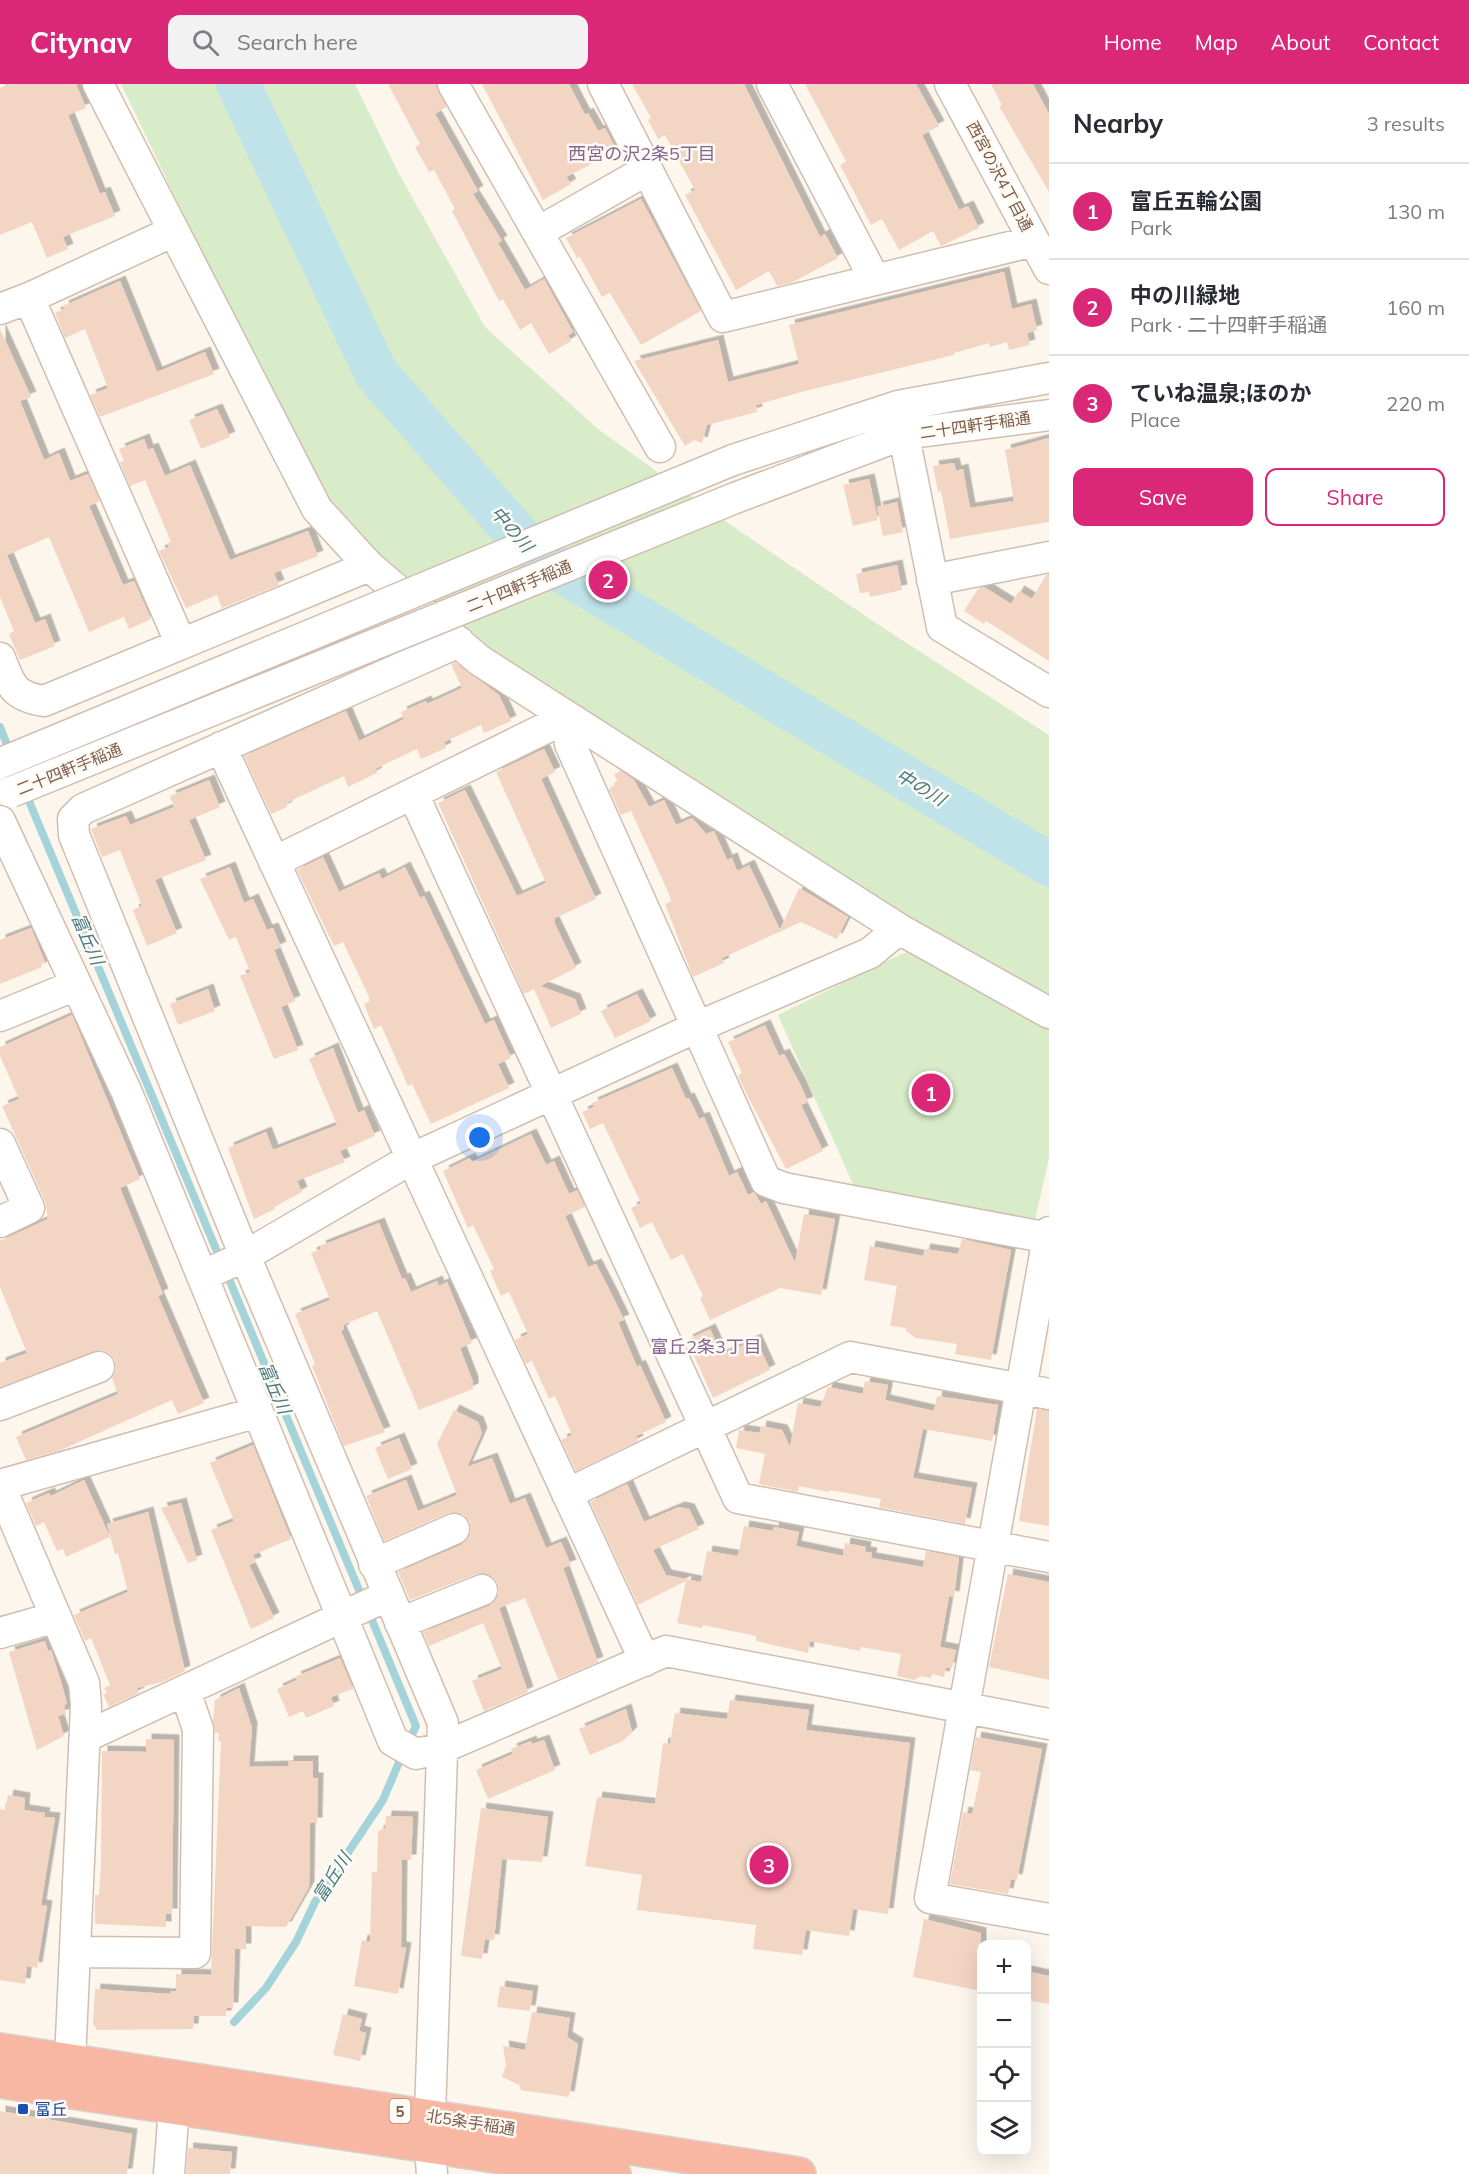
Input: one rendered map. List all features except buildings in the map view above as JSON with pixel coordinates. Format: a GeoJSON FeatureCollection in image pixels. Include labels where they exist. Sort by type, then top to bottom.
{"type":"FeatureCollection","features":[{"type":"Feature","properties":{"kind":"highway","name":"北5条手稲通"},"geometry":{"type":"LineString","coordinates":[[0,2050],[70,2061],[431,2145],[799,2174]]}},
{"type":"Feature","properties":{"kind":"highway","name":"北5条手稲通"},"geometry":{"type":"LineString","coordinates":[[0,2081],[614,2174]]}},
{"type":"Feature","properties":{"kind":"street"},"geometry":{"type":"LineString","coordinates":[[98,84],[317,509],[369,566],[479,660],[899,928],[1049,1013]]}},
{"type":"Feature","properties":{"kind":"street"},"geometry":{"type":"LineString","coordinates":[[453,84],[660,447]]}},
{"type":"Feature","properties":{"kind":"street"},"geometry":{"type":"LineString","coordinates":[[603,84],[723,317],[1034,241]]}},
{"type":"Feature","properties":{"kind":"street"},"geometry":{"type":"LineString","coordinates":[[772,84],[874,280]]}},
{"type":"Feature","properties":{"kind":"street","name":"西宮の沢4丁目通"},"geometry":{"type":"LineString","coordinates":[[950,84],[1049,269]]}},
{"type":"Feature","properties":{"kind":"street"},"geometry":{"type":"LineString","coordinates":[[538,232],[647,170]]}},
{"type":"Feature","properties":{"kind":"street"},"geometry":{"type":"LineString","coordinates":[[0,309],[29,298],[174,231]]}},
{"type":"Feature","properties":{"kind":"street"},"geometry":{"type":"LineString","coordinates":[[29,298],[181,644]]}},
{"type":"Feature","properties":{"kind":"street","name":"二十四軒手稲通"},"geometry":{"type":"LineString","coordinates":[[1,763],[734,460],[901,420],[1049,378]]}},
{"type":"Feature","properties":{"kind":"street","name":"二十四軒手稲通"},"geometry":{"type":"LineString","coordinates":[[5,794],[735,498],[901,420],[1049,415]]}},
{"type":"Feature","properties":{"kind":"street"},"geometry":{"type":"LineString","coordinates":[[901,420],[942,627],[1049,693]]}},
{"type":"Feature","properties":{"kind":"street"},"geometry":{"type":"LineString","coordinates":[[932,580],[1049,557]]}},
{"type":"Feature","properties":{"kind":"street"},"geometry":{"type":"LineString","coordinates":[[0,658],[12,688],[26,698],[44,701],[369,566]]}},
{"type":"Feature","properties":{"kind":"street"},"geometry":{"type":"LineString","coordinates":[[431,2145],[417,1748],[366,1606],[258,1412],[224,1265],[74,835],[73,819],[83,809],[459,642]]}},
{"type":"Feature","properties":{"kind":"street"},"geometry":{"type":"LineString","coordinates":[[274,862],[568,717]]}},
{"type":"Feature","properties":{"kind":"street"},"geometry":{"type":"LineString","coordinates":[[568,717],[570,744],[766,1182],[784,1188],[1049,1236],[1035,1392],[993,1546],[930,1898],[1049,1919]]}},
{"type":"Feature","properties":{"kind":"street"},"geometry":{"type":"LineString","coordinates":[[221,747],[645,1661]]}},
{"type":"Feature","properties":{"kind":"street"},"geometry":{"type":"LineString","coordinates":[[413,794],[738,1498],[1049,1557]]}},
{"type":"Feature","properties":{"kind":"street"},"geometry":{"type":"LineString","coordinates":[[0,821],[127,1093],[224,1265],[374,1564],[366,1606]]}},
{"type":"Feature","properties":{"kind":"street"},"geometry":{"type":"LineString","coordinates":[[224,1265],[411,1159],[698,1027],[870,953],[899,928]]}},
{"type":"Feature","properties":{"kind":"street"},"geometry":{"type":"LineString","coordinates":[[0,1016],[76,985]]}},
{"type":"Feature","properties":{"kind":"street"},"geometry":{"type":"LineString","coordinates":[[0,1144],[28,1208],[0,1222]]}},
{"type":"Feature","properties":{"kind":"street"},"geometry":{"type":"LineString","coordinates":[[567,1494],[850,1357],[1035,1392]]}},
{"type":"Feature","properties":{"kind":"street"},"geometry":{"type":"LineString","coordinates":[[0,1406],[99,1367]]}},
{"type":"Feature","properties":{"kind":"street"},"geometry":{"type":"LineString","coordinates":[[70,2061],[77,1952],[85,1737],[84,1683],[0,1485],[258,1412]]}},
{"type":"Feature","properties":{"kind":"street"},"geometry":{"type":"LineString","coordinates":[[374,1564],[454,1529]]}},
{"type":"Feature","properties":{"kind":"street"},"geometry":{"type":"LineString","coordinates":[[400,1623],[482,1590]]}},
{"type":"Feature","properties":{"kind":"street"},"geometry":{"type":"LineString","coordinates":[[366,1606],[400,1623],[443,1723],[417,1748]]}},
{"type":"Feature","properties":{"kind":"street"},"geometry":{"type":"LineString","coordinates":[[85,1737],[366,1606]]}},
{"type":"Feature","properties":{"kind":"street"},"geometry":{"type":"LineString","coordinates":[[0,1633],[56,1617]]}},
{"type":"Feature","properties":{"kind":"street"},"geometry":{"type":"LineString","coordinates":[[417,1748],[666,1651],[1049,1724]]}},
{"type":"Feature","properties":{"kind":"street"},"geometry":{"type":"LineString","coordinates":[[77,1952],[195,1953],[198,1729],[185,1691]]}},
{"type":"Feature","properties":{"kind":"street"},"geometry":{"type":"LineString","coordinates":[[169,2174],[174,2107]]}},
{"type":"Feature","properties":{"kind":"green space"},"geometry":{"type":"Polygon","coordinates":[[[121,84],[355,84],[398,172],[485,327],[598,429],[738,530],[1049,735],[1049,999],[801,855],[486,653],[332,514],[225,301],[121,84]]]}},
{"type":"Feature","properties":{"kind":"green space"},"geometry":{"type":"Polygon","coordinates":[[[913,951],[1049,1028],[1049,1158],[1035,1220],[856,1191],[778,1015],[901,954],[913,951]]]}},
{"type":"Feature","properties":{"kind":"waterway","name":"中の川"},"geometry":{"type":"LineString","coordinates":[[238,84],[376,373],[535,555],[1049,864]]}},
{"type":"Feature","properties":{"kind":"waterway","name":"富丘川"},"geometry":{"type":"LineString","coordinates":[[0,727],[10,752]]}},
{"type":"Feature","properties":{"kind":"waterway","name":"富丘川"},"geometry":{"type":"LineString","coordinates":[[26,794],[221,1261]]}},
{"type":"Feature","properties":{"kind":"waterway","name":"富丘川"},"geometry":{"type":"LineString","coordinates":[[226,1272],[364,1602]]}},
{"type":"Feature","properties":{"kind":"waterway","name":"富丘川"},"geometry":{"type":"LineString","coordinates":[[369,1613],[416,1726],[408,1743]]}},
{"type":"Feature","properties":{"kind":"waterway","name":"富丘川"},"geometry":{"type":"LineString","coordinates":[[234,2022],[266,1988],[296,1942],[315,1902],[383,1800],[403,1753]]}},
{"type":"Feature","properties":{"kind":"place","name":"中の川緑地"},"geometry":{"type":"Point","coordinates":[608,580]}},
{"type":"Feature","properties":{"kind":"place","name":"富丘五輪公園"},"geometry":{"type":"Point","coordinates":[931,1093]}},
{"type":"Feature","properties":{"kind":"place","name":"ていね温泉;ほのか"},"geometry":{"type":"Point","coordinates":[769,1865]}},
{"type":"Feature","properties":{"kind":"place","name":"富丘"},"geometry":{"type":"Point","coordinates":[23,2109]}},
{"type":"Feature","properties":{"kind":"district","name":"西宮の沢2条5丁目"},"geometry":{"type":"Point","coordinates":[642,153]}},
{"type":"Feature","properties":{"kind":"district","name":"富丘2条3丁目"},"geometry":{"type":"Point","coordinates":[706,1346]}}]}
